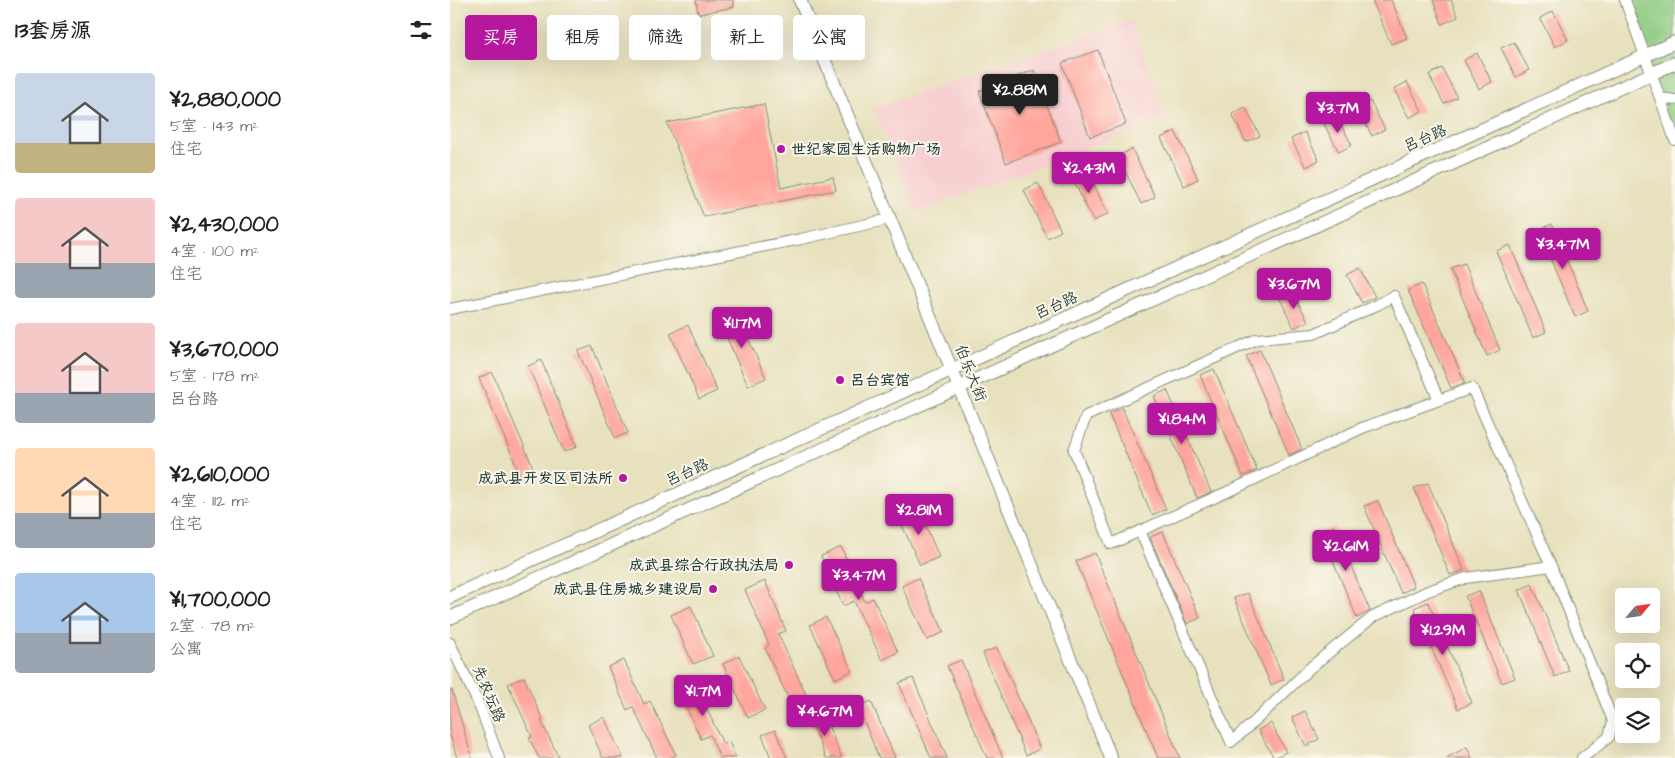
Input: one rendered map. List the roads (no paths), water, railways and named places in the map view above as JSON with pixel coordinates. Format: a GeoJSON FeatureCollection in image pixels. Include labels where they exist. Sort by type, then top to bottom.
{"type":"FeatureCollection","features":[{"type":"Feature","properties":{"kind":"main road","name":"伯乐大街"},"geometry":{"type":"LineString","coordinates":[[800,0],[1111,758]]}},
{"type":"Feature","properties":{"kind":"main road","name":"吕台路"},"geometry":{"type":"LineString","coordinates":[[450,596],[1675,42]]}},
{"type":"Feature","properties":{"kind":"main road"},"geometry":{"type":"LineString","coordinates":[[450,618],[1675,63]]}},
{"type":"Feature","properties":{"kind":"street"},"geometry":{"type":"LineString","coordinates":[[1625,0],[1675,140]]}},
{"type":"Feature","properties":{"kind":"street"},"geometry":{"type":"LineString","coordinates":[[1661,98],[1675,100]]}},
{"type":"Feature","properties":{"kind":"street"},"geometry":{"type":"LineString","coordinates":[[450,309],[723,255],[890,219]]}},
{"type":"Feature","properties":{"kind":"street"},"geometry":{"type":"LineString","coordinates":[[1439,400],[1394,296],[1314,334],[1257,339],[1086,416],[1074,450],[1112,544],[1362,428],[1439,400],[1472,388],[1551,566],[1613,721],[1609,737],[1582,758]]}},
{"type":"Feature","properties":{"kind":"street"},"geometry":{"type":"LineString","coordinates":[[1140,531],[1231,742],[1311,666],[1373,617],[1428,591],[1466,578],[1551,566]]}},
{"type":"Feature","properties":{"kind":"street","name":"先农坛路"},"geometry":{"type":"LineString","coordinates":[[450,643],[479,705],[499,758]]}},
{"type":"Feature","properties":{"kind":"place","name":"世纪家园生活购物广场"},"geometry":{"type":"Point","coordinates":[781,149]}},
{"type":"Feature","properties":{"kind":"place","name":"吕台宾馆"},"geometry":{"type":"Point","coordinates":[840,380]}},
{"type":"Feature","properties":{"kind":"place","name":"成武县开发区司法所"},"geometry":{"type":"Point","coordinates":[623,478]}},
{"type":"Feature","properties":{"kind":"place","name":"成武县综合行政执法局"},"geometry":{"type":"Point","coordinates":[789,565]}},
{"type":"Feature","properties":{"kind":"place","name":"成武县住房城乡建设局"},"geometry":{"type":"Point","coordinates":[713,589]}}]}
